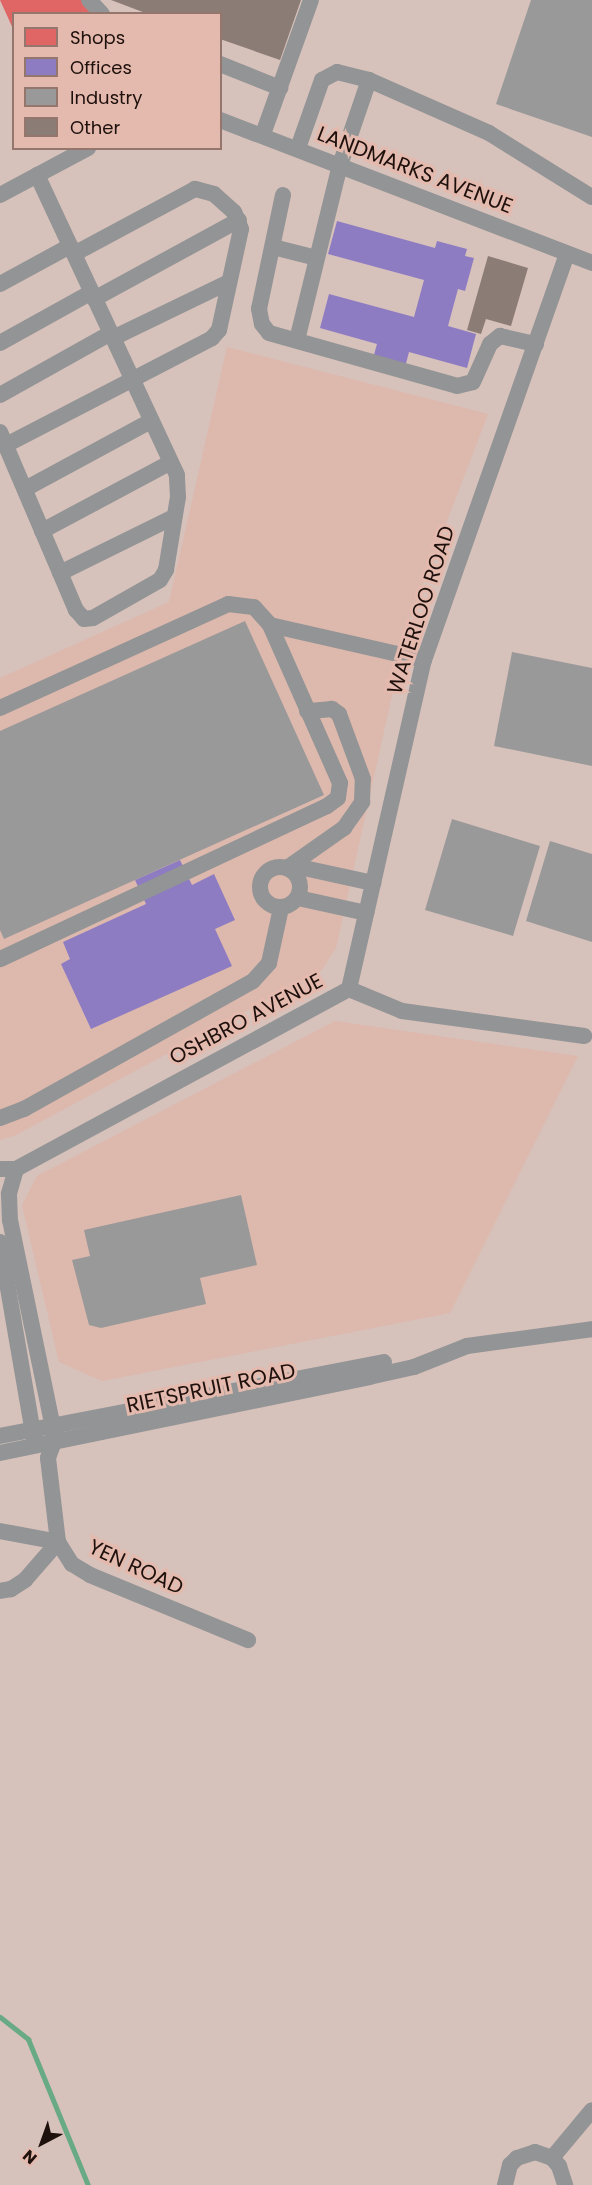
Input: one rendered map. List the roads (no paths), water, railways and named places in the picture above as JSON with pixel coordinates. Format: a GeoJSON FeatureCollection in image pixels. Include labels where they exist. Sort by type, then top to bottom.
{"type":"FeatureCollection","features":[{"type":"Feature","properties":{"kind":"street"},"geometry":{"type":"LineString","coordinates":[[89,0],[100,12]]}},
{"type":"Feature","properties":{"kind":"street"},"geometry":{"type":"LineString","coordinates":[[263,134],[311,0]]}},
{"type":"Feature","properties":{"kind":"street"},"geometry":{"type":"LineString","coordinates":[[222,65],[280,88]]}},
{"type":"Feature","properties":{"kind":"street"},"geometry":{"type":"LineString","coordinates":[[298,148],[322,80],[329,73],[369,80],[489,133],[592,197]]}},
{"type":"Feature","properties":{"kind":"street"},"geometry":{"type":"LineString","coordinates":[[297,340],[340,165],[369,80]]}},
{"type":"Feature","properties":{"kind":"street","name":"LANDMARKS AVENUE"},"geometry":{"type":"LineString","coordinates":[[222,121],[263,134],[592,263]]}},
{"type":"Feature","properties":{"kind":"street"},"geometry":{"type":"LineString","coordinates":[[0,195],[84,150]]}},
{"type":"Feature","properties":{"kind":"street"},"geometry":{"type":"LineString","coordinates":[[0,284],[72,250],[195,189],[214,194],[239,220],[242,229],[219,330],[212,338],[132,380],[3,439],[76,610],[84,619],[93,618],[160,580],[166,570],[178,487],[171,462],[132,380],[112,336],[93,296],[72,250],[37,175]]}},
{"type":"Feature","properties":{"kind":"street"},"geometry":{"type":"LineString","coordinates":[[283,195],[259,309],[262,324],[269,333],[457,386],[473,382],[490,344],[500,336],[536,344]]}},
{"type":"Feature","properties":{"kind":"street"},"geometry":{"type":"LineString","coordinates":[[0,344],[239,220]]}},
{"type":"Feature","properties":{"kind":"street"},"geometry":{"type":"LineString","coordinates":[[273,247],[316,258]]}},
{"type":"Feature","properties":{"kind":"street","name":"WATERLOO ROAD"},"geometry":{"type":"LineString","coordinates":[[349,989],[424,660],[567,254]]}},
{"type":"Feature","properties":{"kind":"street"},"geometry":{"type":"LineString","coordinates":[[0,395],[112,336],[229,282]]}},
{"type":"Feature","properties":{"kind":"street"},"geometry":{"type":"LineString","coordinates":[[25,489],[152,421]]}},
{"type":"Feature","properties":{"kind":"street"},"geometry":{"type":"LineString","coordinates":[[42,531],[171,462]]}},
{"type":"Feature","properties":{"kind":"street"},"geometry":{"type":"LineString","coordinates":[[60,573],[174,517]]}},
{"type":"Feature","properties":{"kind":"street"},"geometry":{"type":"LineString","coordinates":[[0,708],[228,604],[254,607],[270,625],[340,783],[338,798],[333,802],[0,959]]}},
{"type":"Feature","properties":{"kind":"street"},"geometry":{"type":"LineString","coordinates":[[270,625],[424,660]]}},
{"type":"Feature","properties":{"kind":"street"},"geometry":{"type":"LineString","coordinates":[[289,869],[344,828],[362,802],[363,779],[339,714],[332,709],[307,711]]}},
{"type":"Feature","properties":{"kind":"street"},"geometry":{"type":"LineString","coordinates":[[281,908],[264,900],[260,888],[268,871],[304,868],[373,883]]}},
{"type":"Feature","properties":{"kind":"street"},"geometry":{"type":"LineString","coordinates":[[289,869],[299,880],[298,898]]}},
{"type":"Feature","properties":{"kind":"street"},"geometry":{"type":"LineString","coordinates":[[0,1118],[24,1109],[254,981],[268,963],[281,908],[298,898],[366,914]]}},
{"type":"Feature","properties":{"kind":"street","name":"OSHBRO AVENUE"},"geometry":{"type":"LineString","coordinates":[[8,1169],[349,989],[402,1011],[584,1036]]}},
{"type":"Feature","properties":{"kind":"street","name":"YEN ROAD"},"geometry":{"type":"LineString","coordinates":[[8,1169],[10,1220],[52,1443],[58,1542],[72,1564],[90,1575],[248,1640]]}},
{"type":"Feature","properties":{"kind":"street"},"geometry":{"type":"LineString","coordinates":[[0,1242],[34,1438],[52,1443]]}},
{"type":"Feature","properties":{"kind":"street","name":"RIETSPRUIT ROAD"},"geometry":{"type":"LineString","coordinates":[[0,1436],[34,1438],[52,1443],[390,1361],[430,1360],[467,1346],[592,1329]]}},
{"type":"Feature","properties":{"kind":"street","name":"RIETSPRUIT ROAD"},"geometry":{"type":"LineString","coordinates":[[0,1453],[34,1438]]}},
{"type":"Feature","properties":{"kind":"street"},"geometry":{"type":"LineString","coordinates":[[0,1531],[58,1542]]}},
{"type":"Feature","properties":{"kind":"street"},"geometry":{"type":"LineString","coordinates":[[0,1591],[11,1589],[25,1580],[58,1542]]}},
{"type":"Feature","properties":{"kind":"street"},"geometry":{"type":"LineString","coordinates":[[552,2158],[592,2110]]}},
{"type":"Feature","properties":{"kind":"street"},"geometry":{"type":"LineString","coordinates":[[505,2185],[506,2174],[517,2158],[534,2152],[552,2158],[560,2166],[565,2185]]}},
{"type":"Feature","properties":{"kind":"waterway"},"geometry":{"type":"LineString","coordinates":[[0,2017],[28,2039],[88,2185]]}}]}
